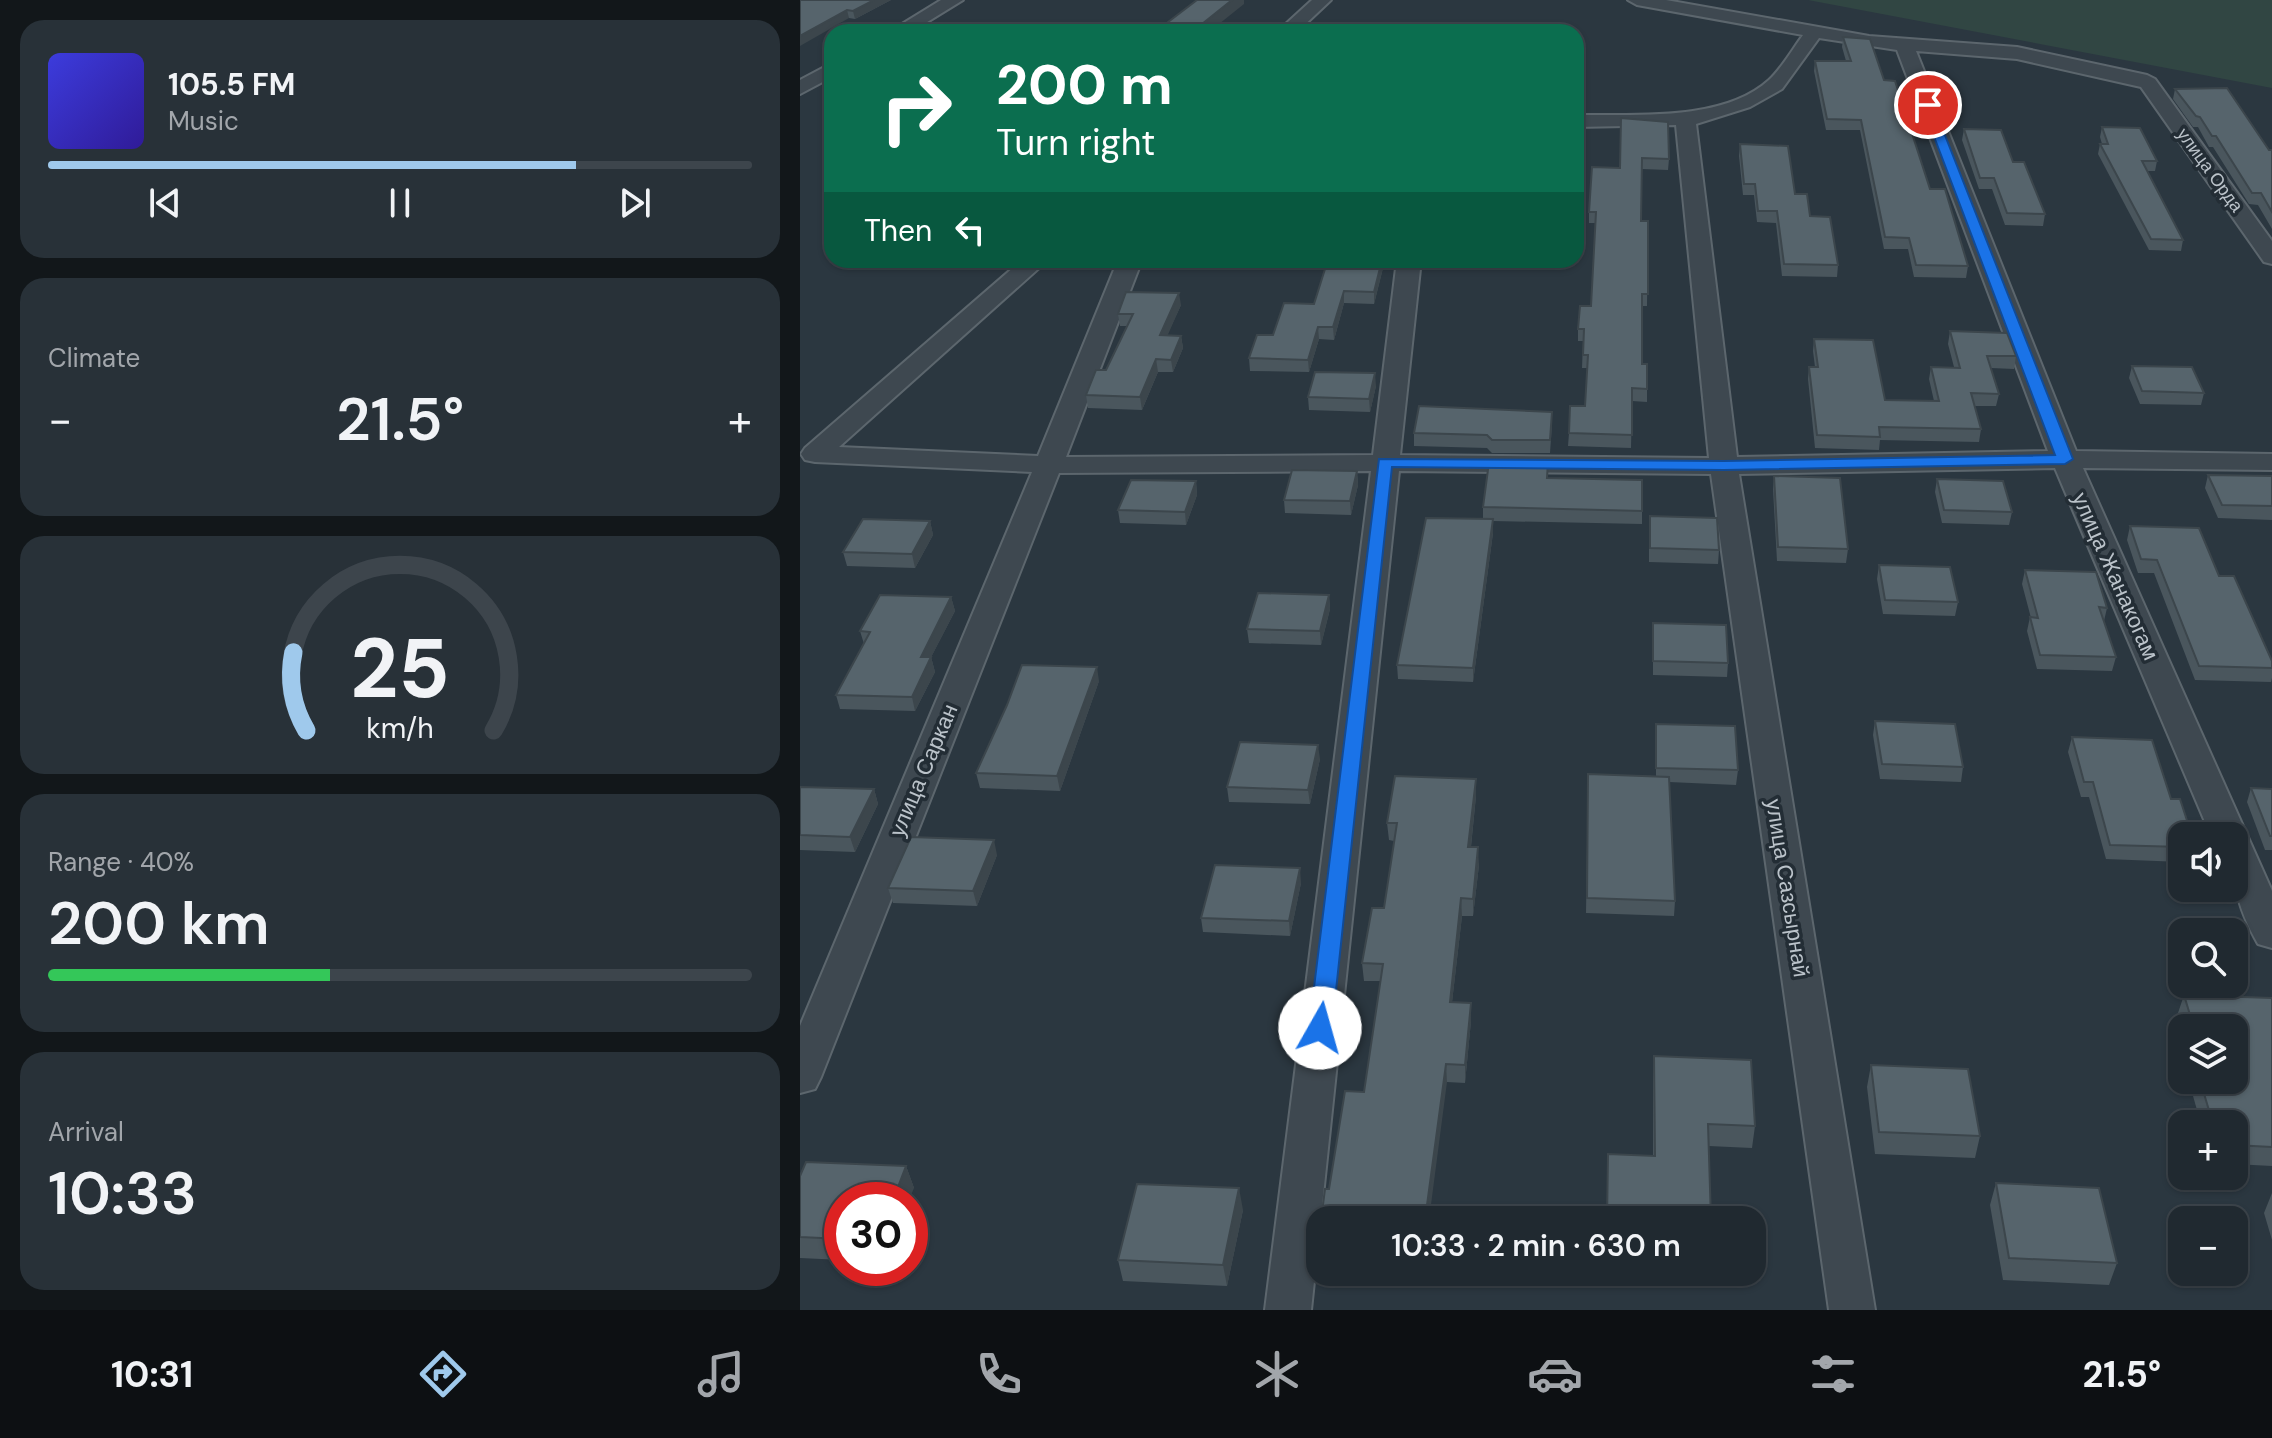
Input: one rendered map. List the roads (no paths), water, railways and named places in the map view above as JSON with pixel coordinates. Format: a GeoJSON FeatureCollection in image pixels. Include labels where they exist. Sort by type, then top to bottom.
{"type":"FeatureCollection","features":[{"type":"Feature","properties":{"kind":"street"},"geometry":{"type":"LineString","coordinates":[[912,24],[954,0]]}},
{"type":"Feature","properties":{"kind":"street"},"geometry":{"type":"LineString","coordinates":[[1295,24],[1322,0]]}},
{"type":"Feature","properties":{"kind":"street"},"geometry":{"type":"LineString","coordinates":[[1637,0],[1775,23],[1814,33],[1905,46]]}},
{"type":"Feature","properties":{"kind":"street"},"geometry":{"type":"LineString","coordinates":[[1584,121],[1685,119],[1707,116],[1743,103],[1775,85],[1814,33]]}},
{"type":"Feature","properties":{"kind":"street","name":"улица Орда"},"geometry":{"type":"LineString","coordinates":[[1905,46],[2017,53],[2148,83],[2272,257]]}},
{"type":"Feature","properties":{"kind":"street","name":"улица Жанакогам"},"geometry":{"type":"LineString","coordinates":[[1905,46],[2065,459],[2223,822]]}},
{"type":"Feature","properties":{"kind":"street"},"geometry":{"type":"LineString","coordinates":[[800,88],[824,74]]}},
{"type":"Feature","properties":{"kind":"street","name":"улица Сазсырнай"},"geometry":{"type":"LineString","coordinates":[[1685,119],[1724,466],[1852,1310]]}},
{"type":"Feature","properties":{"kind":"street"},"geometry":{"type":"LineString","coordinates":[[807,459],[1027,268]]}},
{"type":"Feature","properties":{"kind":"street","name":"улица Саркан"},"geometry":{"type":"LineString","coordinates":[[800,1077],[858,928],[1051,465],[1127,268]]}},
{"type":"Feature","properties":{"kind":"street"},"geometry":{"type":"LineString","coordinates":[[1288,1310],[1408,268]]}},
{"type":"Feature","properties":{"kind":"street"},"geometry":{"type":"LineString","coordinates":[[807,459],[1051,465],[1385,463],[1724,466],[2065,459],[2272,462]]}},
{"type":"Feature","properties":{"kind":"street"},"geometry":{"type":"LineString","coordinates":[[2248,879],[2272,934]]}}]}
